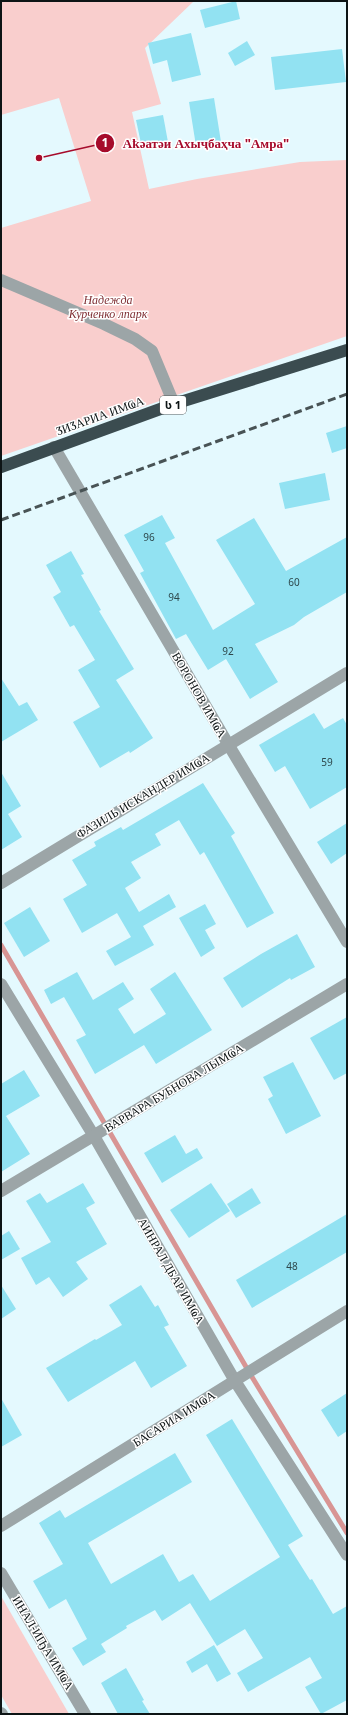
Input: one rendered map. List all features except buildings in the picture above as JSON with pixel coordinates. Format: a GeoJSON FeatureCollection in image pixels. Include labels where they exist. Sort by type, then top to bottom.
{"type":"FeatureCollection","features":[{"type":"Feature","properties":{"kind":"highway","name":"ӠИӠАРИА ИМҨА"},"geometry":{"type":"LineString","coordinates":[[1,467],[174,404],[347,350]]}},
{"type":"Feature","properties":{"kind":"street"},"geometry":{"type":"LineString","coordinates":[[1,280],[104,324],[135,339],[152,351],[174,404]]}},
{"type":"Feature","properties":{"kind":"street","name":"ВОРОНОВ ИМҨА"},"geometry":{"type":"LineString","coordinates":[[54,447],[228,744],[347,942]]}},
{"type":"Feature","properties":{"kind":"street","name":"ФАЗИЛЬ ИСКАНДЕР ИМҨА"},"geometry":{"type":"LineString","coordinates":[[1,883],[228,744],[347,674]]}},
{"type":"Feature","properties":{"kind":"street","name":"АИНРАЛ ДБАР ИМҨА"},"geometry":{"type":"LineString","coordinates":[[1,984],[94,1136],[235,1381],[347,1555]]}},
{"type":"Feature","properties":{"kind":"street","name":"ВАРВАРА БУБНОВА ЛЫМҨА"},"geometry":{"type":"LineString","coordinates":[[1,1191],[347,984]]}},
{"type":"Feature","properties":{"kind":"street","name":"БАСАРИА ИМҨА"},"geometry":{"type":"LineString","coordinates":[[1,1526],[347,1310]]}},
{"type":"Feature","properties":{"kind":"street","name":"ИНАЛ-ИҦА ИМҨА"},"geometry":{"type":"LineString","coordinates":[[1,1573],[86,1714]]}},
{"type":"Feature","properties":{"kind":"green space","name":"Надежда Курченко лпарк"},"geometry":{"type":"Polygon","coordinates":[[[1,1],[196,1],[193,2],[145,48],[161,104],[132,112],[149,189],[197,179],[300,162],[347,160],[347,336],[1,456],[1,228],[91,201],[59,98],[1,115],[1,1]]]}},
{"type":"Feature","properties":{"kind":"green space"},"geometry":{"type":"Polygon","coordinates":[[[1,1596],[69,1714],[12,1714],[1,1695],[1,1596]]]}},
{"type":"Feature","properties":{"kind":"waterway"},"geometry":{"type":"LineString","coordinates":[[1,945],[249,1372],[347,1533]]}},
{"type":"Feature","properties":{"kind":"railway"},"geometry":{"type":"LineString","coordinates":[[1,520],[347,394]]}},
{"type":"Feature","properties":{"kind":"place","name":"Аҟәатәи Ахыҷбаҳча \"Амра\""},"geometry":{"type":"Point","coordinates":[39,158]}}]}
